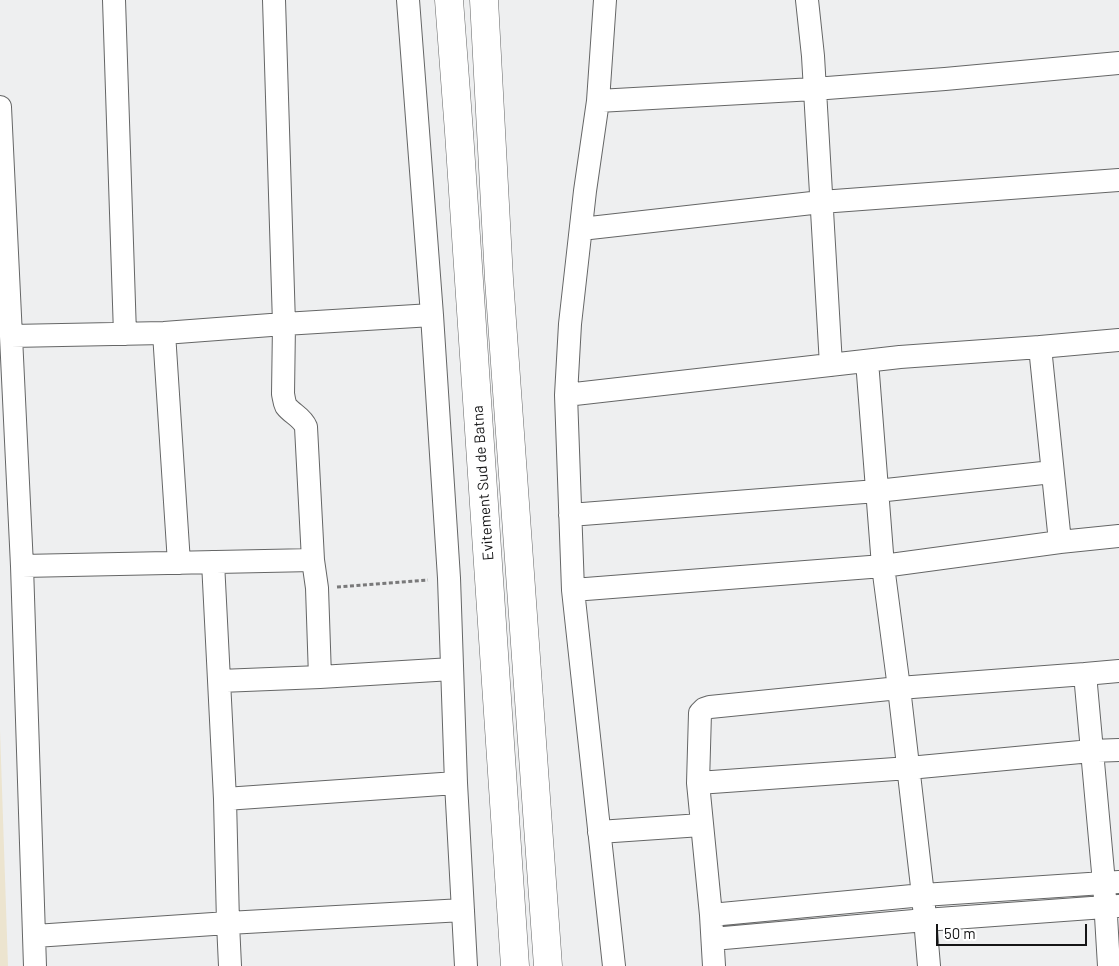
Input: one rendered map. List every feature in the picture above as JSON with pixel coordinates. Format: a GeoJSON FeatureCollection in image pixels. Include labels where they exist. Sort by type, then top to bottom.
{"type":"FeatureCollection","features":[{"type":"Feature","properties":{"kind":"highway","name":"Evitement Sud de Batna"},"geometry":{"type":"LineString","coordinates":[[449,0],[461,152],[515,966]]}},
{"type":"Feature","properties":{"kind":"highway","name":"Evitement Sud de Batna"},"geometry":{"type":"LineString","coordinates":[[484,0],[499,279],[548,966]]}},
{"type":"Feature","properties":{"kind":"street"},"geometry":{"type":"LineString","coordinates":[[114,0],[125,334]]}},
{"type":"Feature","properties":{"kind":"street"},"geometry":{"type":"LineString","coordinates":[[274,0],[284,324],[283,394],[287,407],[300,417],[306,427],[313,560],[317,588],[320,677]]}},
{"type":"Feature","properties":{"kind":"street"},"geometry":{"type":"LineString","coordinates":[[408,0],[432,316],[448,578],[456,783],[466,966]]}},
{"type":"Feature","properties":{"kind":"street"},"geometry":{"type":"LineString","coordinates":[[605,0],[598,101],[570,324],[566,395],[573,590],[614,966]]}},
{"type":"Feature","properties":{"kind":"street"},"geometry":{"type":"LineString","coordinates":[[808,0],[831,365]]}},
{"type":"Feature","properties":{"kind":"street"},"geometry":{"type":"LineString","coordinates":[[598,101],[814,89],[1119,63]]}},
{"type":"Feature","properties":{"kind":"street"},"geometry":{"type":"LineString","coordinates":[[0,107],[22,566],[35,966]]}},
{"type":"Feature","properties":{"kind":"street"},"geometry":{"type":"LineString","coordinates":[[581,229],[821,202],[1119,180]]}},
{"type":"Feature","properties":{"kind":"street"},"geometry":{"type":"LineString","coordinates":[[11,336],[125,334],[432,316]]}},
{"type":"Feature","properties":{"kind":"street"},"geometry":{"type":"LineString","coordinates":[[164,332],[179,562]]}},
{"type":"Feature","properties":{"kind":"street"},"geometry":{"type":"LineString","coordinates":[[566,395],[900,357],[1119,340]]}},
{"type":"Feature","properties":{"kind":"street"},"geometry":{"type":"LineString","coordinates":[[1040,347],[1060,542]]}},
{"type":"Feature","properties":{"kind":"street"},"geometry":{"type":"LineString","coordinates":[[867,361],[883,566],[900,688],[923,896],[928,966]]}},
{"type":"Feature","properties":{"kind":"street"},"geometry":{"type":"LineString","coordinates":[[570,515],[878,491],[1052,472]]}},
{"type":"Feature","properties":{"kind":"street"},"geometry":{"type":"LineString","coordinates":[[573,590],[883,566],[1119,536]]}},
{"type":"Feature","properties":{"kind":"street"},"geometry":{"type":"LineString","coordinates":[[22,566],[313,560]]}},
{"type":"Feature","properties":{"kind":"street"},"geometry":{"type":"LineString","coordinates":[[214,562],[225,799],[230,966]]}},
{"type":"Feature","properties":{"kind":"street"},"geometry":{"type":"LineString","coordinates":[[220,681],[452,669]]}},
{"type":"Feature","properties":{"kind":"street"},"geometry":{"type":"LineString","coordinates":[[714,966],[698,783],[700,713],[704,709],[900,688],[1119,670]]}},
{"type":"Feature","properties":{"kind":"street"},"geometry":{"type":"LineString","coordinates":[[1085,674],[1091,750],[1111,882],[1112,907],[1108,966]]}},
{"type":"Feature","properties":{"kind":"street"},"geometry":{"type":"LineString","coordinates":[[698,783],[909,768],[1091,750],[1119,750]]}},
{"type":"Feature","properties":{"kind":"street"},"geometry":{"type":"LineString","coordinates":[[225,799],[456,783]]}},
{"type":"Feature","properties":{"kind":"street"},"geometry":{"type":"LineString","coordinates":[[599,832],[701,825]]}},
{"type":"Feature","properties":{"kind":"street"},"geometry":{"type":"LineString","coordinates":[[711,915],[923,896],[1111,882]]}},
{"type":"Feature","properties":{"kind":"street"},"geometry":{"type":"LineString","coordinates":[[713,939],[925,920],[1112,907]]}},
{"type":"Feature","properties":{"kind":"street"},"geometry":{"type":"LineString","coordinates":[[35,936],[463,910]]}},
{"type":"Feature","properties":{"kind":"path"},"geometry":{"type":"LineString","coordinates":[[317,588],[448,578]]}},
{"type":"Feature","properties":{"kind":"shaded area"},"geometry":{"type":"Polygon","coordinates":[[[0,730],[8,966],[0,966],[0,730]]]}}]}
